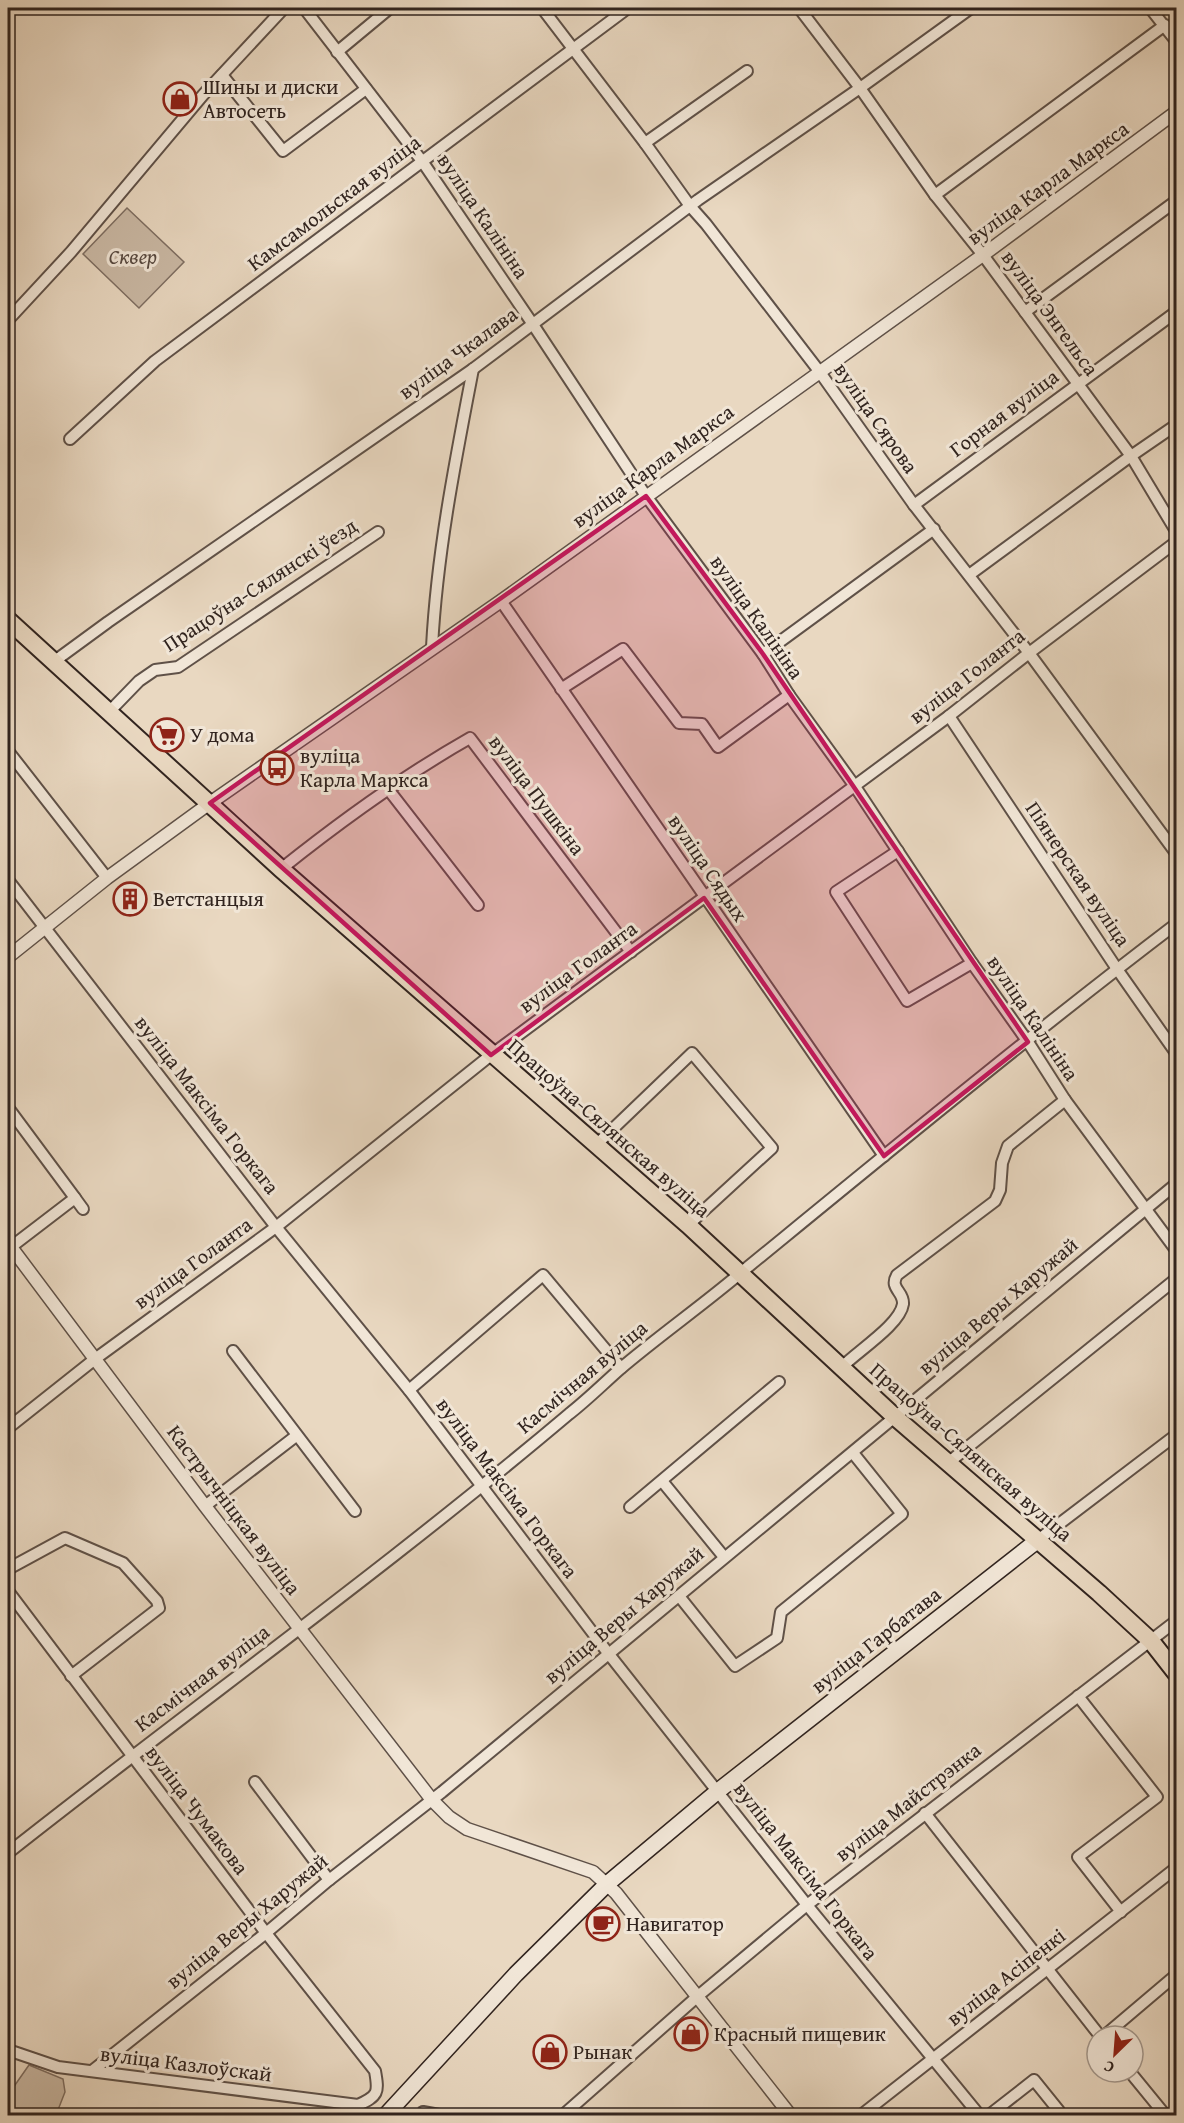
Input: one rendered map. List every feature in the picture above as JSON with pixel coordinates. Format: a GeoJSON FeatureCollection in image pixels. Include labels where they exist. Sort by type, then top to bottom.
{"type":"FeatureCollection","features":[{"type":"Feature","properties":{"kind":"main road","name":"Працоўна-Сялянская вуліца"},"geometry":{"type":"LineString","coordinates":[[8,620],[52,663],[281,869],[688,1225],[895,1417],[1038,1540],[1150,1641],[1176,1673]]}},
{"type":"Feature","properties":{"kind":"main road","name":"вуліца Гарбатава"},"geometry":{"type":"LineString","coordinates":[[385,2115],[516,1974],[607,1884],[718,1791],[1038,1540]]}},
{"type":"Feature","properties":{"kind":"street"},"geometry":{"type":"LineString","coordinates":[[8,320],[71,252],[222,75],[284,8]]}},
{"type":"Feature","properties":{"kind":"street","name":"вуліца Калініна"},"geometry":{"type":"LineString","coordinates":[[304,8],[422,161],[646,496],[763,654],[789,695],[854,785],[1065,1100],[1176,1250]]}},
{"type":"Feature","properties":{"kind":"street"},"geometry":{"type":"LineString","coordinates":[[337,52],[390,8]]}},
{"type":"Feature","properties":{"kind":"street","name":"вуліца Сярова"},"geometry":{"type":"LineString","coordinates":[[542,8],[645,142],[690,206],[819,371],[914,505],[1029,652],[1176,853]]}},
{"type":"Feature","properties":{"kind":"street","name":"Камсамольская вуліца"},"geometry":{"type":"LineString","coordinates":[[70,439],[155,362],[628,8]]}},
{"type":"Feature","properties":{"kind":"street","name":"вуліца Энгельса"},"geometry":{"type":"LineString","coordinates":[[799,8],[1131,456],[1176,531]]}},
{"type":"Feature","properties":{"kind":"street","name":"вуліца Чкалава"},"geometry":{"type":"LineString","coordinates":[[52,663],[473,369],[690,206],[971,8]]}},
{"type":"Feature","properties":{"kind":"street"},"geometry":{"type":"LineString","coordinates":[[1150,8],[1176,41]]}},
{"type":"Feature","properties":{"kind":"street"},"geometry":{"type":"LineString","coordinates":[[936,195],[1165,25]]}},
{"type":"Feature","properties":{"kind":"street"},"geometry":{"type":"LineString","coordinates":[[645,142],[747,70]]}},
{"type":"Feature","properties":{"kind":"street"},"geometry":{"type":"LineString","coordinates":[[222,75],[283,151],[366,88]]}},
{"type":"Feature","properties":{"kind":"street","name":"вуліца Карла Маркса"},"geometry":{"type":"LineString","coordinates":[[8,957],[107,878],[210,803],[501,601],[983,255],[1176,112]]}},
{"type":"Feature","properties":{"kind":"street"},"geometry":{"type":"LineString","coordinates":[[1024,312],[1176,201]]}},
{"type":"Feature","properties":{"kind":"street","name":"Горная вуліца"},"geometry":{"type":"LineString","coordinates":[[914,505],[1176,312]]}},
{"type":"Feature","properties":{"kind":"street"},"geometry":{"type":"LineString","coordinates":[[432,647],[434,605],[447,507],[473,369]]}},
{"type":"Feature","properties":{"kind":"street"},"geometry":{"type":"LineString","coordinates":[[969,575],[1176,425]]}},
{"type":"Feature","properties":{"kind":"street"},"geometry":{"type":"LineString","coordinates":[[763,654],[934,529]]}},
{"type":"Feature","properties":{"kind":"street","name":"Працоўна-Сялянскі ўезд"},"geometry":{"type":"LineString","coordinates":[[108,713],[139,681],[154,670],[178,667],[378,532]]}},
{"type":"Feature","properties":{"kind":"street","name":"вуліца Голанта"},"geometry":{"type":"LineString","coordinates":[[8,1428],[95,1359],[276,1227],[491,1054],[949,716],[1029,652],[1176,542]]}},
{"type":"Feature","properties":{"kind":"street","name":"вуліца Сядых"},"geometry":{"type":"LineString","coordinates":[[501,601],[884,1156]]}},
{"type":"Feature","properties":{"kind":"street"},"geometry":{"type":"LineString","coordinates":[[561,689],[622,649],[679,723],[702,724],[718,747],[789,695]]}},
{"type":"Feature","properties":{"kind":"street","name":"Піянерская вуліца"},"geometry":{"type":"LineString","coordinates":[[949,716],[1117,969],[1176,1053]]}},
{"type":"Feature","properties":{"kind":"street","name":"вуліца Пушкіна"},"geometry":{"type":"LineString","coordinates":[[281,869],[322,836],[421,766],[470,738],[631,952]]}},
{"type":"Feature","properties":{"kind":"street"},"geometry":{"type":"LineString","coordinates":[[8,751],[107,878]]}},
{"type":"Feature","properties":{"kind":"street"},"geometry":{"type":"LineString","coordinates":[[388,789],[478,906]]}},
{"type":"Feature","properties":{"kind":"street"},"geometry":{"type":"LineString","coordinates":[[898,851],[836,892],[907,1001],[972,963]]}},
{"type":"Feature","properties":{"kind":"street","name":"вуліца Максіма Горкага"},"geometry":{"type":"LineString","coordinates":[[8,880],[276,1227],[409,1390],[608,1653],[807,1905],[980,2115]]}},
{"type":"Feature","properties":{"kind":"street","name":"Касмічная вуліца"},"geometry":{"type":"LineString","coordinates":[[8,1853],[481,1485],[570,1414],[621,1368],[1176,924]]}},
{"type":"Feature","properties":{"kind":"street"},"geometry":{"type":"LineString","coordinates":[[596,1145],[692,1053],[772,1148],[688,1225]]}},
{"type":"Feature","properties":{"kind":"street"},"geometry":{"type":"LineString","coordinates":[[841,1368],[898,1316],[903,1305],[902,1297],[894,1286],[897,1275],[995,1201],[1000,1190],[1002,1162],[1008,1146],[1065,1100]]}},
{"type":"Feature","properties":{"kind":"street"},"geometry":{"type":"LineString","coordinates":[[9,1109],[83,1209]]}},
{"type":"Feature","properties":{"kind":"street","name":"вуліца Веры Харужай"},"geometry":{"type":"LineString","coordinates":[[92,2071],[432,1800],[1176,1184]]}},
{"type":"Feature","properties":{"kind":"street"},"geometry":{"type":"LineString","coordinates":[[9,1245],[75,1198]]}},
{"type":"Feature","properties":{"kind":"street","name":"Кастрычніцкая вуліца"},"geometry":{"type":"LineString","coordinates":[[9,1245],[205,1506],[432,1800],[449,1817],[467,1828],[593,1872],[607,1884],[791,2115]]}},
{"type":"Feature","properties":{"kind":"street"},"geometry":{"type":"LineString","coordinates":[[409,1390],[543,1275],[621,1368]]}},
{"type":"Feature","properties":{"kind":"street"},"geometry":{"type":"LineString","coordinates":[[948,1463],[1176,1279]]}},
{"type":"Feature","properties":{"kind":"street"},"geometry":{"type":"LineString","coordinates":[[233,1352],[356,1511]]}},
{"type":"Feature","properties":{"kind":"street"},"geometry":{"type":"LineString","coordinates":[[630,1507],[779,1382]]}},
{"type":"Feature","properties":{"kind":"street","name":"вуліца Гарбатава"},"geometry":{"type":"LineString","coordinates":[[1038,1540],[1176,1435]]}},
{"type":"Feature","properties":{"kind":"street"},"geometry":{"type":"LineString","coordinates":[[205,1506],[296,1436]]}},
{"type":"Feature","properties":{"kind":"street"},"geometry":{"type":"LineString","coordinates":[[679,1596],[735,1666],[777,1638],[781,1612],[902,1514],[853,1453]]}},
{"type":"Feature","properties":{"kind":"street"},"geometry":{"type":"LineString","coordinates":[[662,1481],[724,1557]]}},
{"type":"Feature","properties":{"kind":"street"},"geometry":{"type":"LineString","coordinates":[[8,1569],[65,1538],[123,1563],[158,1601],[159,1608],[71,1676]]}},
{"type":"Feature","properties":{"kind":"street","name":"вуліца Чумакова"},"geometry":{"type":"LineString","coordinates":[[8,1591],[131,1757],[375,2071],[378,2088],[374,2098],[358,2106]]}},
{"type":"Feature","properties":{"kind":"street","name":"вуліца Майстрэнка"},"geometry":{"type":"LineString","coordinates":[[562,2115],[698,1996],[807,1905],[1176,1621]]}},
{"type":"Feature","properties":{"kind":"street"},"geometry":{"type":"LineString","coordinates":[[1078,1696],[1157,1797],[1078,1857],[1120,1912]]}},
{"type":"Feature","properties":{"kind":"street"},"geometry":{"type":"LineString","coordinates":[[255,1782],[329,1880]]}},
{"type":"Feature","properties":{"kind":"street"},"geometry":{"type":"LineString","coordinates":[[925,1813],[1092,2024]]}},
{"type":"Feature","properties":{"kind":"street","name":"вуліца Асіпенкі"},"geometry":{"type":"LineString","coordinates":[[860,2115],[1176,1868]]}},
{"type":"Feature","properties":{"kind":"street"},"geometry":{"type":"LineString","coordinates":[[1117,2024],[1176,1975]]}},
{"type":"Feature","properties":{"kind":"street","name":"вуліца Казлоўскай"},"geometry":{"type":"LineString","coordinates":[[10,2050],[58,2067],[358,2106]]}},
{"type":"Feature","properties":{"kind":"street"},"geometry":{"type":"LineString","coordinates":[[988,2115],[1034,2080],[1059,2111]]}},
{"type":"Feature","properties":{"kind":"street"},"geometry":{"type":"LineString","coordinates":[[1140,2084],[1166,2115]]}},
{"type":"Feature","properties":{"kind":"street"},"geometry":{"type":"LineString","coordinates":[[423,2112],[445,2115]]}},
{"type":"Feature","properties":{"kind":"highlighted area"},"geometry":{"type":"Polygon","coordinates":[[[646,496],[763,654],[1028,1042],[884,1156],[704,898],[491,1055],[210,803],[646,496]]]}},
{"type":"Feature","properties":{"kind":"green space","name":"Сквер"},"geometry":{"type":"Polygon","coordinates":[[[127,208],[184,262],[139,308],[83,254],[127,208]]]}},
{"type":"Feature","properties":{"kind":"green space"},"geometry":{"type":"Polygon","coordinates":[[[29,2065],[63,2079],[65,2092],[56,2115],[8,2115],[8,2095],[29,2065]]]}},
{"type":"Feature","properties":{"kind":"place","name":"Шины и диски Автосеть"},"geometry":{"type":"Point","coordinates":[180,99]}},
{"type":"Feature","properties":{"kind":"place","name":"У дома"},"geometry":{"type":"Point","coordinates":[167,735]}},
{"type":"Feature","properties":{"kind":"place","name":"вуліца Карла Маркса"},"geometry":{"type":"Point","coordinates":[277,768]}},
{"type":"Feature","properties":{"kind":"place","name":"Ветстанцыя"},"geometry":{"type":"Point","coordinates":[130,899]}},
{"type":"Feature","properties":{"kind":"place","name":"Навигатор"},"geometry":{"type":"Point","coordinates":[603,1924]}},
{"type":"Feature","properties":{"kind":"place","name":"Красный пищевик"},"geometry":{"type":"Point","coordinates":[691,2034]}},
{"type":"Feature","properties":{"kind":"place","name":"Рынак"},"geometry":{"type":"Point","coordinates":[550,2052]}}]}
